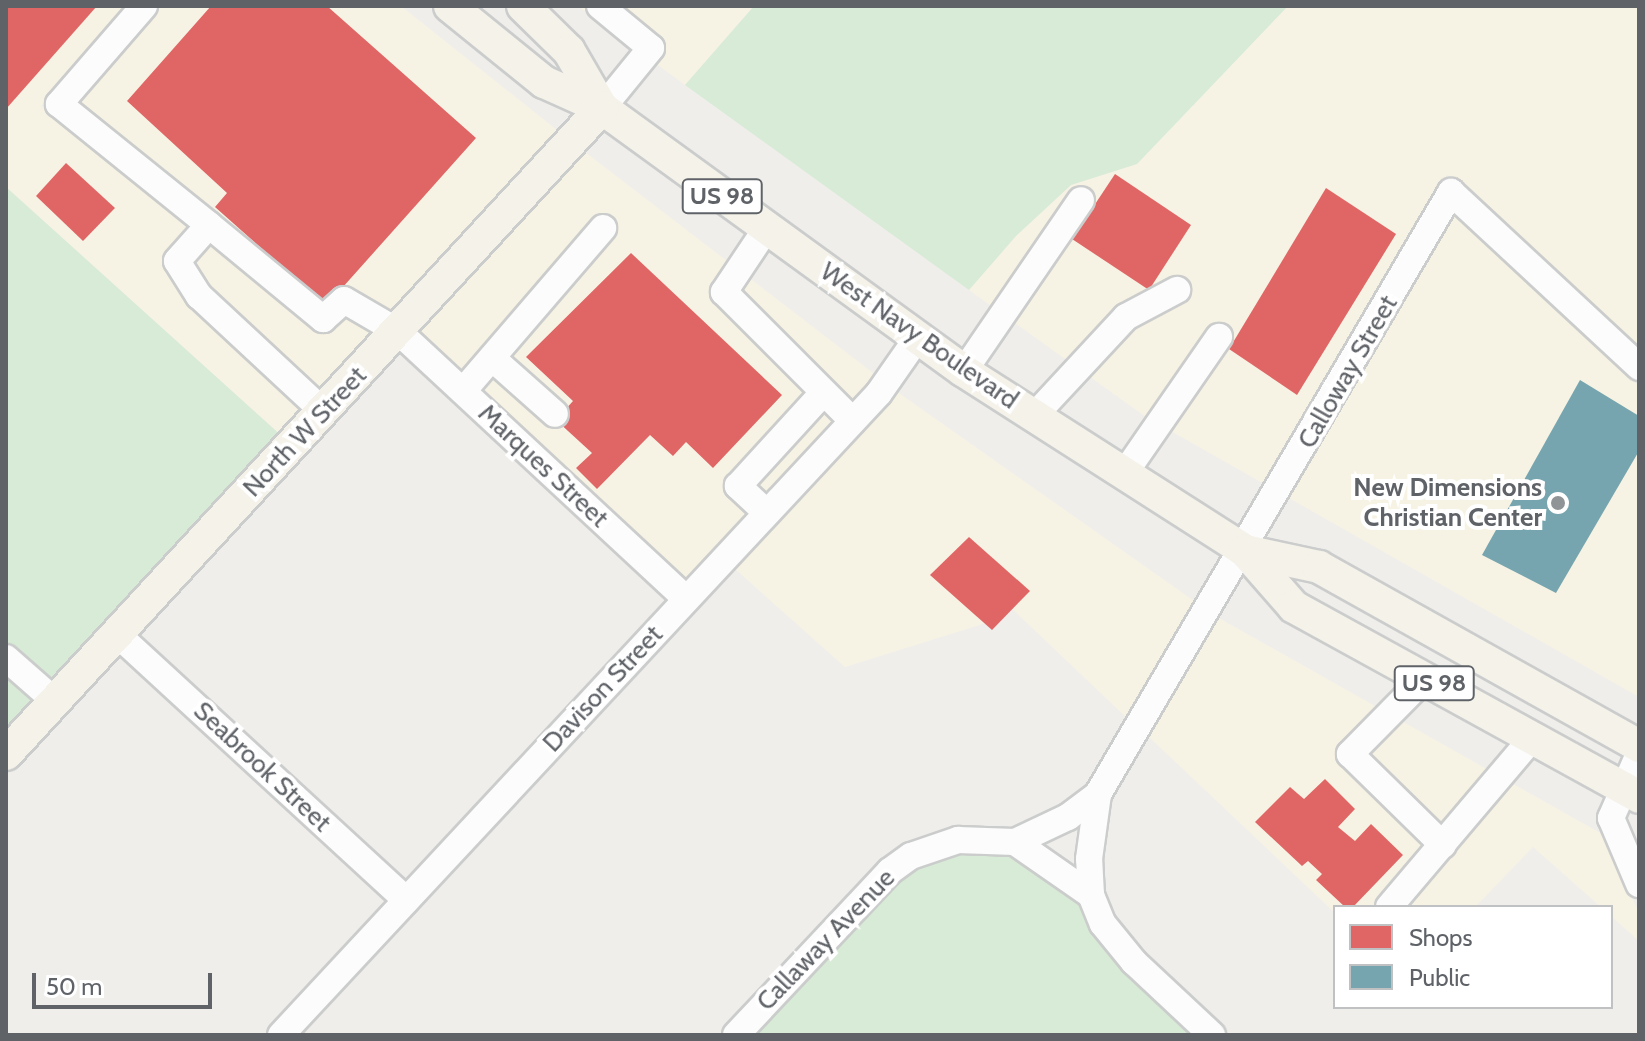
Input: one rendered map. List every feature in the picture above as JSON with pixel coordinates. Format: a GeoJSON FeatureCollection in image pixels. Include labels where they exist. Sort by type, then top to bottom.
{"type":"FeatureCollection","features":[{"type":"Feature","properties":{"kind":"main road","name":"West Navy Boulevard"},"geometry":{"type":"LineString","coordinates":[[450,6],[544,82],[602,108],[964,371],[1245,551],[1294,607],[1630,792]]}},
{"type":"Feature","properties":{"kind":"main road","name":"West Navy Boulevard"},"geometry":{"type":"LineString","coordinates":[[526,7],[569,51],[602,108]]}},
{"type":"Feature","properties":{"kind":"main road","name":"North W Street"},"geometry":{"type":"LineString","coordinates":[[6,754],[399,332],[602,108]]}},
{"type":"Feature","properties":{"kind":"main road","name":"West Navy Boulevard"},"geometry":{"type":"LineString","coordinates":[[1245,551],[1319,567],[1639,746]]}},
{"type":"Feature","properties":{"kind":"street"},"geometry":{"type":"LineString","coordinates":[[144,6],[59,104],[209,225],[177,261],[199,296],[324,412]]}},
{"type":"Feature","properties":{"kind":"street"},"geometry":{"type":"LineString","coordinates":[[600,6],[651,48],[602,108]]}},
{"type":"Feature","properties":{"kind":"street","name":"Calloway Street"},"geometry":{"type":"LineString","coordinates":[[1245,551],[1451,192],[1639,367]]}},
{"type":"Feature","properties":{"kind":"street"},"geometry":{"type":"LineString","coordinates":[[964,371],[1081,200]]}},
{"type":"Feature","properties":{"kind":"street","name":"Marques Street"},"geometry":{"type":"LineString","coordinates":[[209,225],[323,319],[344,300],[399,332],[686,599]]}},
{"type":"Feature","properties":{"kind":"street"},"geometry":{"type":"LineString","coordinates":[[463,391],[603,228]]}},
{"type":"Feature","properties":{"kind":"street"},"geometry":{"type":"LineString","coordinates":[[766,229],[724,292],[853,421]]}},
{"type":"Feature","properties":{"kind":"street"},"geometry":{"type":"LineString","coordinates":[[1034,416],[1126,317],[1177,290]]}},
{"type":"Feature","properties":{"kind":"street","name":"Davison Street"},"geometry":{"type":"LineString","coordinates":[[281,1035],[853,421],[897,371],[918,337]]}},
{"type":"Feature","properties":{"kind":"street"},"geometry":{"type":"LineString","coordinates":[[1124,474],[1219,337]]}},
{"type":"Feature","properties":{"kind":"street"},"geometry":{"type":"LineString","coordinates":[[492,358],[555,414]]}},
{"type":"Feature","properties":{"kind":"street"},"geometry":{"type":"LineString","coordinates":[[767,513],[738,486],[823,393]]}},
{"type":"Feature","properties":{"kind":"street","name":"Callaway Avenue"},"geometry":{"type":"LineString","coordinates":[[736,1035],[890,871],[911,856],[958,840],[1015,842],[1068,817],[1098,794],[1245,551]]}},
{"type":"Feature","properties":{"kind":"street","name":"Seabrook Street"},"geometry":{"type":"LineString","coordinates":[[117,634],[406,900]]}},
{"type":"Feature","properties":{"kind":"street"},"geometry":{"type":"LineString","coordinates":[[7,655],[55,701]]}},
{"type":"Feature","properties":{"kind":"street"},"geometry":{"type":"LineString","coordinates":[[1425,678],[1350,754],[1443,845]]}},
{"type":"Feature","properties":{"kind":"street"},"geometry":{"type":"LineString","coordinates":[[1391,905],[1533,737]]}},
{"type":"Feature","properties":{"kind":"street"},"geometry":{"type":"LineString","coordinates":[[1639,754],[1630,792],[1611,818],[1639,884]]}},
{"type":"Feature","properties":{"kind":"street","name":"Callaway Avenue"},"geometry":{"type":"LineString","coordinates":[[1091,895],[1089,859],[1098,794]]}},
{"type":"Feature","properties":{"kind":"street"},"geometry":{"type":"LineString","coordinates":[[1015,842],[1091,895],[1103,924],[1134,962],[1212,1035]]}},
{"type":"Feature","properties":{"kind":"shaded area"},"geometry":{"type":"Polygon","coordinates":[[[6,6],[128,6],[41,106],[58,122],[160,6],[401,6],[562,134],[284,438],[6,187],[6,6]]]}},
{"type":"Feature","properties":{"kind":"shaded area"},"geometry":{"type":"Polygon","coordinates":[[[578,6],[754,6],[685,85],[578,6]]]}},
{"type":"Feature","properties":{"kind":"shaded area"},"geometry":{"type":"Polygon","coordinates":[[[1288,6],[1639,6],[1639,348],[1468,186],[1447,175],[1268,486],[1146,417],[969,290],[1016,236],[1071,185],[1137,164],[1288,6]]]}},
{"type":"Feature","properties":{"kind":"shaded area"},"geometry":{"type":"Polygon","coordinates":[[[581,149],[877,376],[687,581],[417,330],[581,149]]]}},
{"type":"Feature","properties":{"kind":"shaded area"},"geometry":{"type":"Polygon","coordinates":[[[1453,213],[1639,386],[1639,697],[1289,498],[1453,213]]]}},
{"type":"Feature","properties":{"kind":"shaded area"},"geometry":{"type":"Polygon","coordinates":[[[896,391],[1197,603],[1129,720],[1005,602],[989,622],[845,667],[733,567],[896,391]]]}},
{"type":"Feature","properties":{"kind":"shaded area"},"geometry":{"type":"Polygon","coordinates":[[[1217,617],[1602,834],[1639,913],[1639,941],[1613,918],[1613,905],[1599,905],[1533,847],[1477,905],[1333,905],[1333,911],[1148,736],[1217,617]]]}},
{"type":"Feature","properties":{"kind":"green space"},"geometry":{"type":"Polygon","coordinates":[[[754,6],[1288,6],[1137,164],[1071,185],[1016,236],[969,290],[685,85],[754,6]]]}},
{"type":"Feature","properties":{"kind":"green space"},"geometry":{"type":"Polygon","coordinates":[[[6,187],[284,438],[6,736],[6,187]]]}},
{"type":"Feature","properties":{"kind":"green space"},"geometry":{"type":"Polygon","coordinates":[[[958,853],[1010,855],[1057,885],[1078,903],[1093,933],[1123,972],[1192,1035],[752,1035],[898,880],[916,867],[958,853]]]}},
{"type":"Feature","properties":{"kind":"building: Shops"},"geometry":{"type":"Polygon","coordinates":[[[6,6],[97,6],[6,109],[6,6]]]}},
{"type":"Feature","properties":{"kind":"building: Shops"},"geometry":{"type":"Polygon","coordinates":[[[211,6],[327,6],[476,138],[326,306],[215,207],[227,193],[127,101],[211,6]]]}},
{"type":"Feature","properties":{"kind":"building: Shops"},"geometry":{"type":"Polygon","coordinates":[[[66,163],[115,208],[83,241],[36,196],[66,163]]]}},
{"type":"Feature","properties":{"kind":"building: Shops"},"geometry":{"type":"Polygon","coordinates":[[[1115,174],[1191,225],[1149,290],[1072,239],[1115,174]]]}},
{"type":"Feature","properties":{"kind":"building: Shops"},"geometry":{"type":"Polygon","coordinates":[[[1326,188],[1396,234],[1297,395],[1229,349],[1326,188]]]}},
{"type":"Feature","properties":{"kind":"building: Shops"},"geometry":{"type":"Polygon","coordinates":[[[631,253],[782,395],[713,468],[686,442],[673,456],[650,435],[597,489],[576,468],[592,453],[556,420],[573,401],[526,357],[631,253]]]}},
{"type":"Feature","properties":{"kind":"building: Shops"},"geometry":{"type":"Polygon","coordinates":[[[969,537],[1030,591],[992,630],[930,575],[969,537]]]}},
{"type":"Feature","properties":{"kind":"building: Shops"},"geometry":{"type":"Polygon","coordinates":[[[1325,779],[1355,809],[1338,827],[1355,841],[1371,824],[1403,855],[1355,905],[1343,905],[1316,880],[1322,874],[1308,861],[1302,866],[1255,822],[1290,787],[1304,799],[1325,779]]]}},
{"type":"Feature","properties":{"kind":"building: Public"},"geometry":{"type":"Polygon","coordinates":[[[1580,380],[1639,416],[1639,451],[1556,593],[1482,555],[1580,380]]]}},
{"type":"Feature","properties":{"kind":"place","name":"New Dimensions Christian Center"},"geometry":{"type":"Point","coordinates":[1558,503]}}]}
